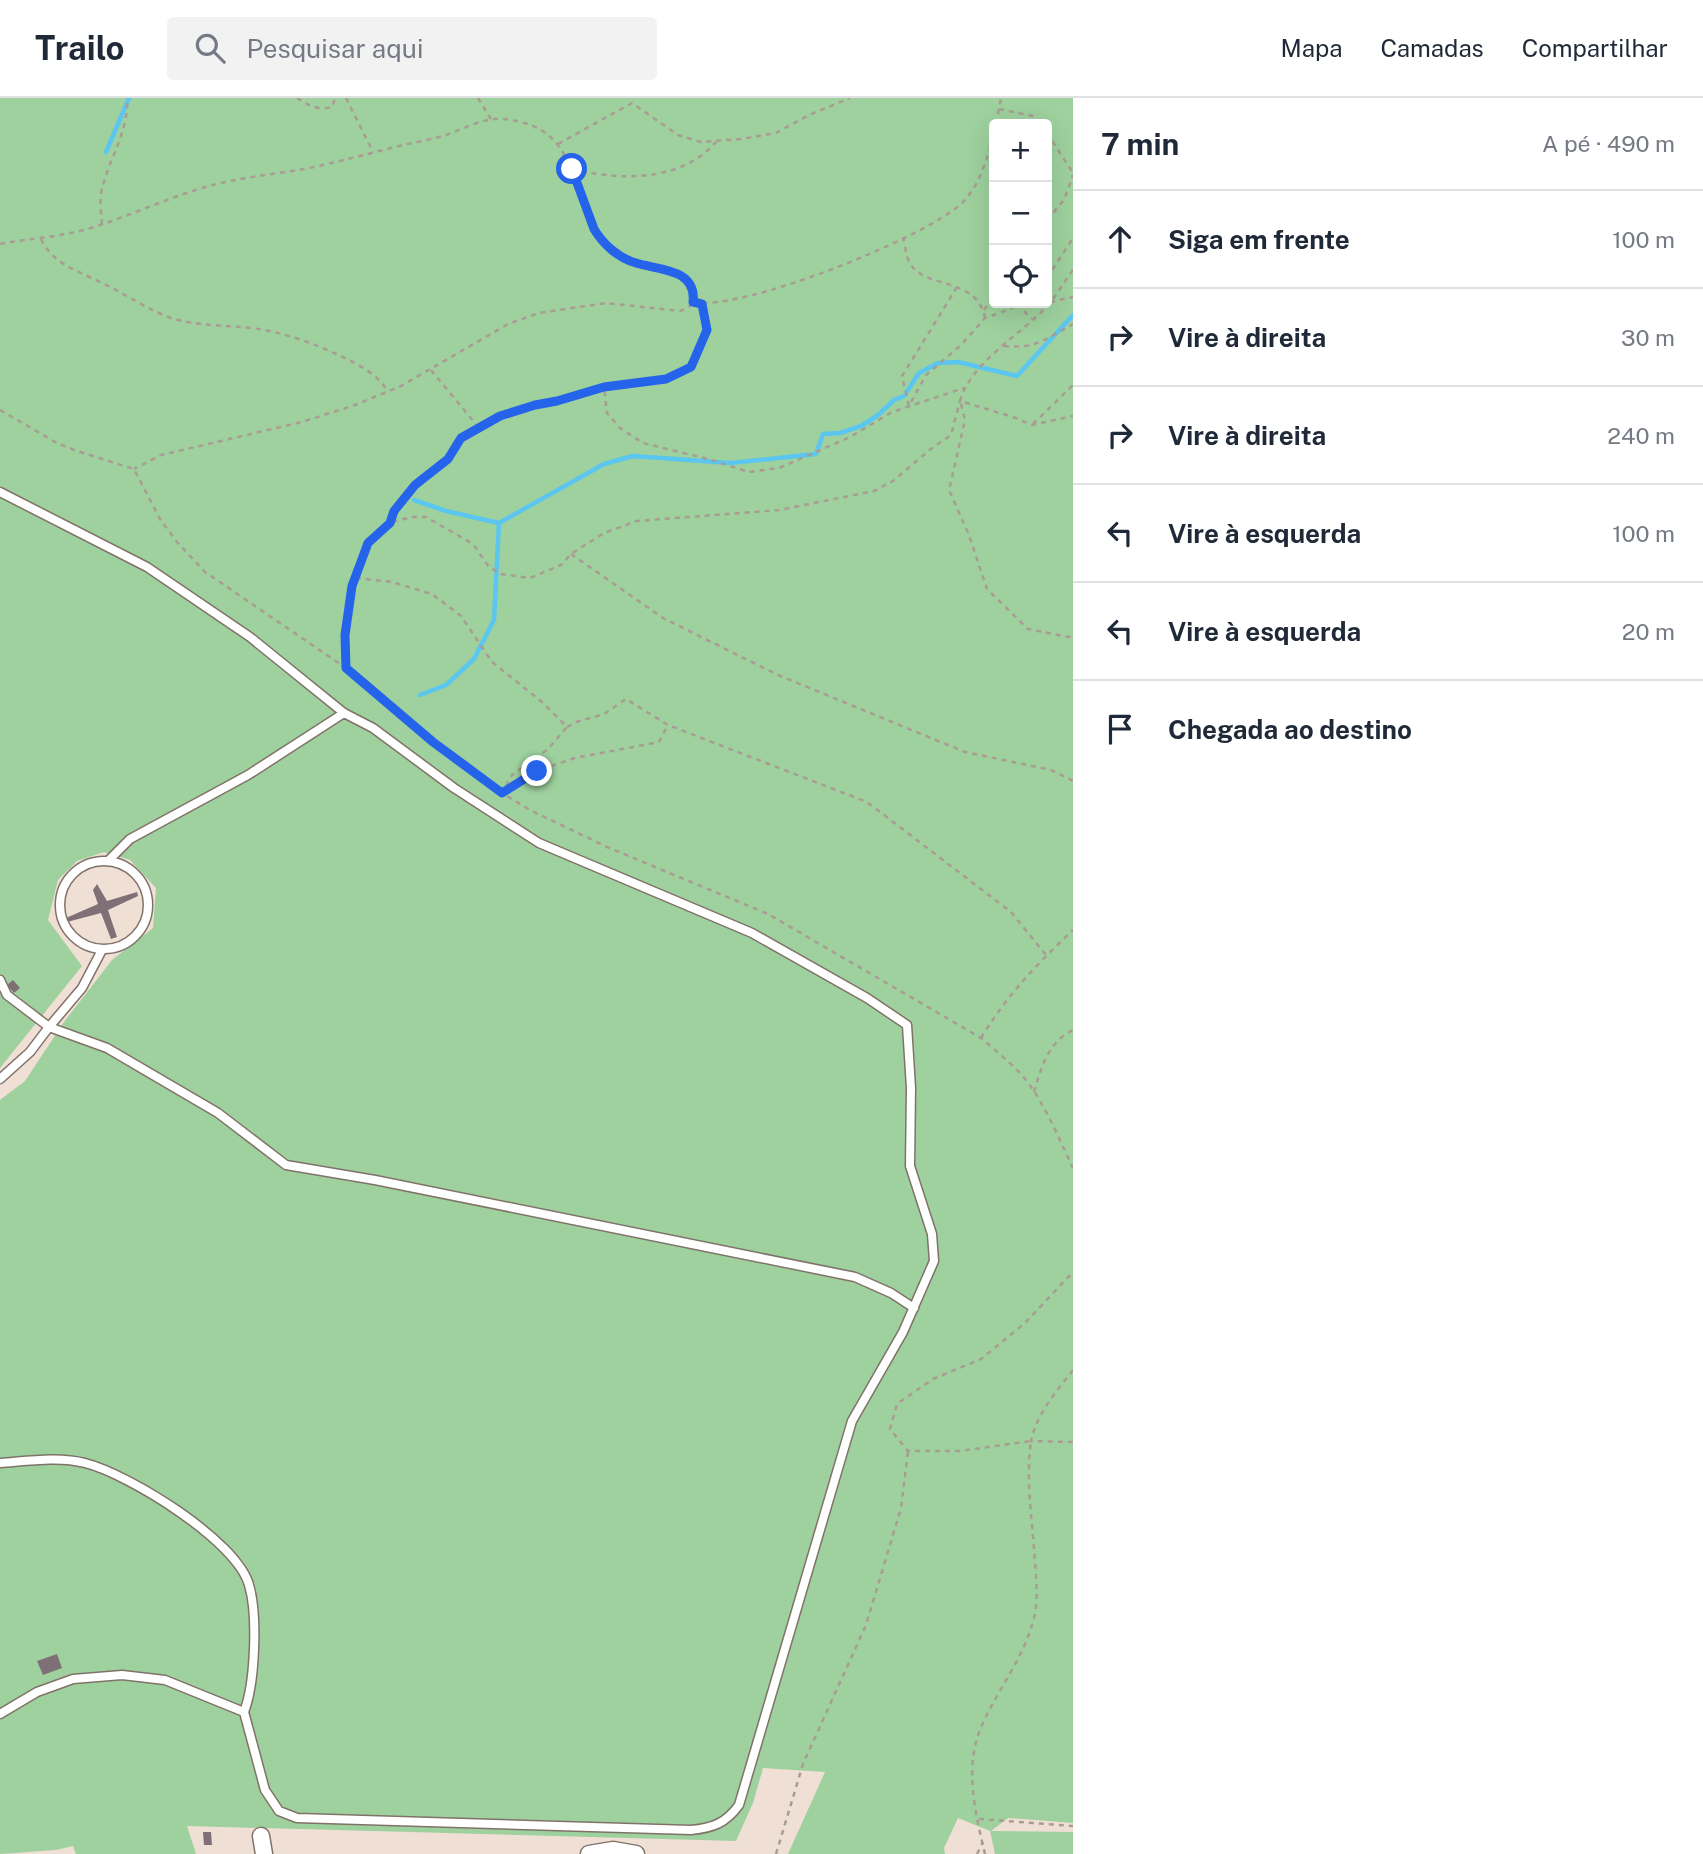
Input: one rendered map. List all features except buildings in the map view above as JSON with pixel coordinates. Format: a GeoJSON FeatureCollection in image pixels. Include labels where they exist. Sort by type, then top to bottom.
{"type":"FeatureCollection","features":[{"type":"Feature","properties":{"kind":"street"},"geometry":{"type":"LineString","coordinates":[[261,1836],[264,1854]]}},
{"type":"Feature","properties":{"kind":"street"},"geometry":{"type":"LineString","coordinates":[[589,1854],[612,1850],[636,1854]]}},
{"type":"Feature","properties":{"kind":"lane"},"geometry":{"type":"LineString","coordinates":[[0,492],[147,567],[250,637],[344,713],[373,728],[454,788],[539,843],[752,933],[867,998],[907,1025],[911,1088],[910,1166],[932,1234],[934,1261],[903,1332],[852,1420],[739,1805],[730,1817],[713,1828],[691,1830],[297,1818],[279,1811],[265,1790],[244,1712],[249,1699],[254,1633],[249,1584],[224,1548],[190,1520],[131,1481],[84,1462],[41,1460],[0,1463]]}},
{"type":"Feature","properties":{"kind":"lane"},"geometry":{"type":"LineString","coordinates":[[108,861],[130,839],[248,775],[344,713]]}},
{"type":"Feature","properties":{"kind":"lane"},"geometry":{"type":"LineString","coordinates":[[108,861],[123,865],[135,874],[144,886],[148,901],[147,916],[131,941],[117,948],[102,950],[82,944],[66,930],[60,917],[59,903],[62,889],[80,867],[108,861]]}},
{"type":"Feature","properties":{"kind":"lane"},"geometry":{"type":"LineString","coordinates":[[0,1079],[30,1052],[82,988],[102,950]]}},
{"type":"Feature","properties":{"kind":"lane"},"geometry":{"type":"LineString","coordinates":[[0,980],[7,995],[49,1027],[107,1048],[218,1113],[286,1165],[416,1188],[856,1277],[891,1293],[914,1308]]}},
{"type":"Feature","properties":{"kind":"lane"},"geometry":{"type":"LineString","coordinates":[[0,1714],[37,1692],[73,1679],[122,1675],[165,1680],[244,1712]]}},
{"type":"Feature","properties":{"kind":"path"},"geometry":{"type":"LineString","coordinates":[[102,224],[102,187],[123,127],[127,98]]}},
{"type":"Feature","properties":{"kind":"path"},"geometry":{"type":"LineString","coordinates":[[297,98],[312,107],[324,110],[332,107],[335,98]]}},
{"type":"Feature","properties":{"kind":"path"},"geometry":{"type":"LineString","coordinates":[[346,98],[373,152]]}},
{"type":"Feature","properties":{"kind":"path"},"geometry":{"type":"LineString","coordinates":[[478,98],[491,119]]}},
{"type":"Feature","properties":{"kind":"path"},"geometry":{"type":"LineString","coordinates":[[557,145],[632,100],[678,135],[701,142],[776,133],[809,115],[850,98]]}},
{"type":"Feature","properties":{"kind":"path"},"geometry":{"type":"LineString","coordinates":[[997,119],[1001,98]]}},
{"type":"Feature","properties":{"kind":"path"},"geometry":{"type":"LineString","coordinates":[[999,109],[1033,116],[1036,119]]}},
{"type":"Feature","properties":{"kind":"path"},"geometry":{"type":"LineString","coordinates":[[0,244],[41,239],[102,224],[200,188],[313,167],[441,136],[491,119],[503,119],[534,127],[557,145],[572,169],[598,237],[621,257],[636,264],[663,267],[678,274],[694,293],[689,307],[680,310],[606,303],[539,313],[508,324],[430,370],[388,392],[355,405],[302,422],[161,455],[134,469]]}},
{"type":"Feature","properties":{"kind":"path"},"geometry":{"type":"LineString","coordinates":[[572,169],[603,177],[680,169],[705,155],[717,141]]}},
{"type":"Feature","properties":{"kind":"path"},"geometry":{"type":"LineString","coordinates":[[1052,141],[1073,174],[1064,200],[1052,214]]}},
{"type":"Feature","properties":{"kind":"path"},"geometry":{"type":"LineString","coordinates":[[693,302],[702,304],[774,289],[842,265],[903,237],[962,203],[976,184],[989,151]]}},
{"type":"Feature","properties":{"kind":"path"},"geometry":{"type":"LineString","coordinates":[[903,237],[911,265],[924,275],[969,292],[984,310],[985,318]]}},
{"type":"Feature","properties":{"kind":"path"},"geometry":{"type":"LineString","coordinates":[[1052,270],[1073,238]]}},
{"type":"Feature","properties":{"kind":"path"},"geometry":{"type":"LineString","coordinates":[[41,239],[51,255],[63,265],[158,312],[193,323],[267,331],[307,341],[370,372],[381,381],[388,392]]}},
{"type":"Feature","properties":{"kind":"path"},"geometry":{"type":"LineString","coordinates":[[1052,299],[1073,271]]}},
{"type":"Feature","properties":{"kind":"path"},"geometry":{"type":"LineString","coordinates":[[909,406],[902,376],[957,287]]}},
{"type":"Feature","properties":{"kind":"path"},"geometry":{"type":"LineString","coordinates":[[1052,302],[1073,297]]}},
{"type":"Feature","properties":{"kind":"path"},"geometry":{"type":"LineString","coordinates":[[984,310],[989,302]]}},
{"type":"Feature","properties":{"kind":"path"},"geometry":{"type":"LineString","coordinates":[[390,523],[394,511],[415,485],[448,459],[461,438],[500,416],[604,387],[666,379],[691,367],[707,330],[702,304]]}},
{"type":"Feature","properties":{"kind":"path"},"geometry":{"type":"LineString","coordinates":[[909,406],[926,375],[961,345],[985,318],[1007,308]]}},
{"type":"Feature","properties":{"kind":"path"},"geometry":{"type":"LineString","coordinates":[[1022,308],[1032,319]]}},
{"type":"Feature","properties":{"kind":"path"},"geometry":{"type":"LineString","coordinates":[[346,668],[345,635],[355,578],[368,543],[390,523],[412,517],[426,517],[473,544],[489,567],[501,573],[530,578],[561,565],[570,554],[604,533],[637,521],[779,510],[874,491],[893,481],[951,435],[964,388],[979,369],[1044,308]]}},
{"type":"Feature","properties":{"kind":"path"},"geometry":{"type":"LineString","coordinates":[[1004,346],[1024,348],[1041,343],[1073,324]]}},
{"type":"Feature","properties":{"kind":"path"},"geometry":{"type":"LineString","coordinates":[[430,370],[479,428]]}},
{"type":"Feature","properties":{"kind":"path"},"geometry":{"type":"LineString","coordinates":[[1032,425],[1073,385]]}},
{"type":"Feature","properties":{"kind":"path"},"geometry":{"type":"LineString","coordinates":[[604,387],[607,413],[620,428],[643,443],[749,472],[779,468],[850,437],[892,412],[964,388]]}},
{"type":"Feature","properties":{"kind":"path"},"geometry":{"type":"LineString","coordinates":[[960,401],[1032,425],[1073,416]]}},
{"type":"Feature","properties":{"kind":"path"},"geometry":{"type":"LineString","coordinates":[[960,401],[964,420],[949,490],[969,536],[987,589],[1028,629],[1068,638],[1073,636]]}},
{"type":"Feature","properties":{"kind":"path"},"geometry":{"type":"LineString","coordinates":[[0,410],[57,443],[134,469],[161,521],[205,572],[346,668],[433,742],[502,793],[530,810],[607,847],[768,914],[981,1038],[1026,1079],[1073,1168]]}},
{"type":"Feature","properties":{"kind":"path"},"geometry":{"type":"LineString","coordinates":[[570,554],[663,618],[778,675],[965,752],[1051,770],[1073,781]]}},
{"type":"Feature","properties":{"kind":"path"},"geometry":{"type":"LineString","coordinates":[[355,578],[392,582],[432,594],[461,615],[492,662],[542,702],[566,727]]}},
{"type":"Feature","properties":{"kind":"path"},"geometry":{"type":"LineString","coordinates":[[502,793],[512,775],[548,749],[566,727],[604,714],[626,699],[668,724],[867,802],[1011,912],[1046,955]]}},
{"type":"Feature","properties":{"kind":"path"},"geometry":{"type":"LineString","coordinates":[[502,793],[537,771],[575,758],[659,743],[668,724]]}},
{"type":"Feature","properties":{"kind":"path"},"geometry":{"type":"LineString","coordinates":[[981,1038],[1003,1003],[1046,955],[1073,930]]}},
{"type":"Feature","properties":{"kind":"path"},"geometry":{"type":"LineString","coordinates":[[1034,1092],[1045,1057],[1063,1035],[1073,1031]]}},
{"type":"Feature","properties":{"kind":"path"},"geometry":{"type":"LineString","coordinates":[[776,1854],[803,1764],[866,1625],[901,1508],[908,1451],[890,1429],[897,1404],[933,1379],[981,1359],[1025,1323],[1073,1272]]}},
{"type":"Feature","properties":{"kind":"path"},"geometry":{"type":"LineString","coordinates":[[985,1854],[972,1784],[974,1753],[982,1725],[1027,1640],[1036,1606],[1029,1495],[1033,1431],[1048,1402],[1073,1370]]}},
{"type":"Feature","properties":{"kind":"path"},"geometry":{"type":"LineString","coordinates":[[908,1451],[960,1451],[1031,1441],[1073,1442]]}},
{"type":"Feature","properties":{"kind":"path"},"geometry":{"type":"LineString","coordinates":[[977,1819],[1073,1826]]}},
{"type":"Feature","properties":{"kind":"path"},"geometry":{"type":"LineString","coordinates":[[976,1854],[983,1842]]}},
{"type":"Feature","properties":{"kind":"green space"},"geometry":{"type":"Polygon","coordinates":[[[0,98],[1073,98],[1073,1823],[1008,1818],[991,1831],[1073,1832],[1073,1854],[995,1854],[990,1831],[958,1818],[944,1848],[945,1854],[788,1854],[825,1772],[763,1768],[753,1803],[736,1841],[187,1826],[196,1854],[76,1854],[73,1846],[56,1850],[0,1854],[0,1100],[25,1081],[64,1022],[112,960],[153,928],[156,888],[130,860],[104,852],[77,861],[58,880],[48,920],[82,966],[0,1068],[0,98]]]}},
{"type":"Feature","properties":{"kind":"waterway"},"geometry":{"type":"LineString","coordinates":[[106,152],[129,98]]}},
{"type":"Feature","properties":{"kind":"waterway"},"geometry":{"type":"LineString","coordinates":[[414,500],[446,511],[499,523],[604,464],[633,456],[730,463],[816,454],[823,434],[840,433],[861,426],[894,400],[904,396],[919,373],[938,363],[958,362],[1017,376],[1073,315]]}},
{"type":"Feature","properties":{"kind":"waterway"},"geometry":{"type":"LineString","coordinates":[[420,695],[446,685],[474,659],[494,620],[499,523]]}},
{"type":"Feature","properties":{"kind":"route"},"geometry":{"type":"LineString","coordinates":[[537,771],[502,793],[433,742],[346,668],[345,635],[352,586],[368,543],[390,523],[394,511],[415,485],[448,459],[461,438],[500,416],[535,405],[604,387],[666,379],[691,367],[707,330],[702,304],[693,302],[694,293],[678,274],[663,267],[636,264],[621,257],[598,237],[572,169]]}}]}
